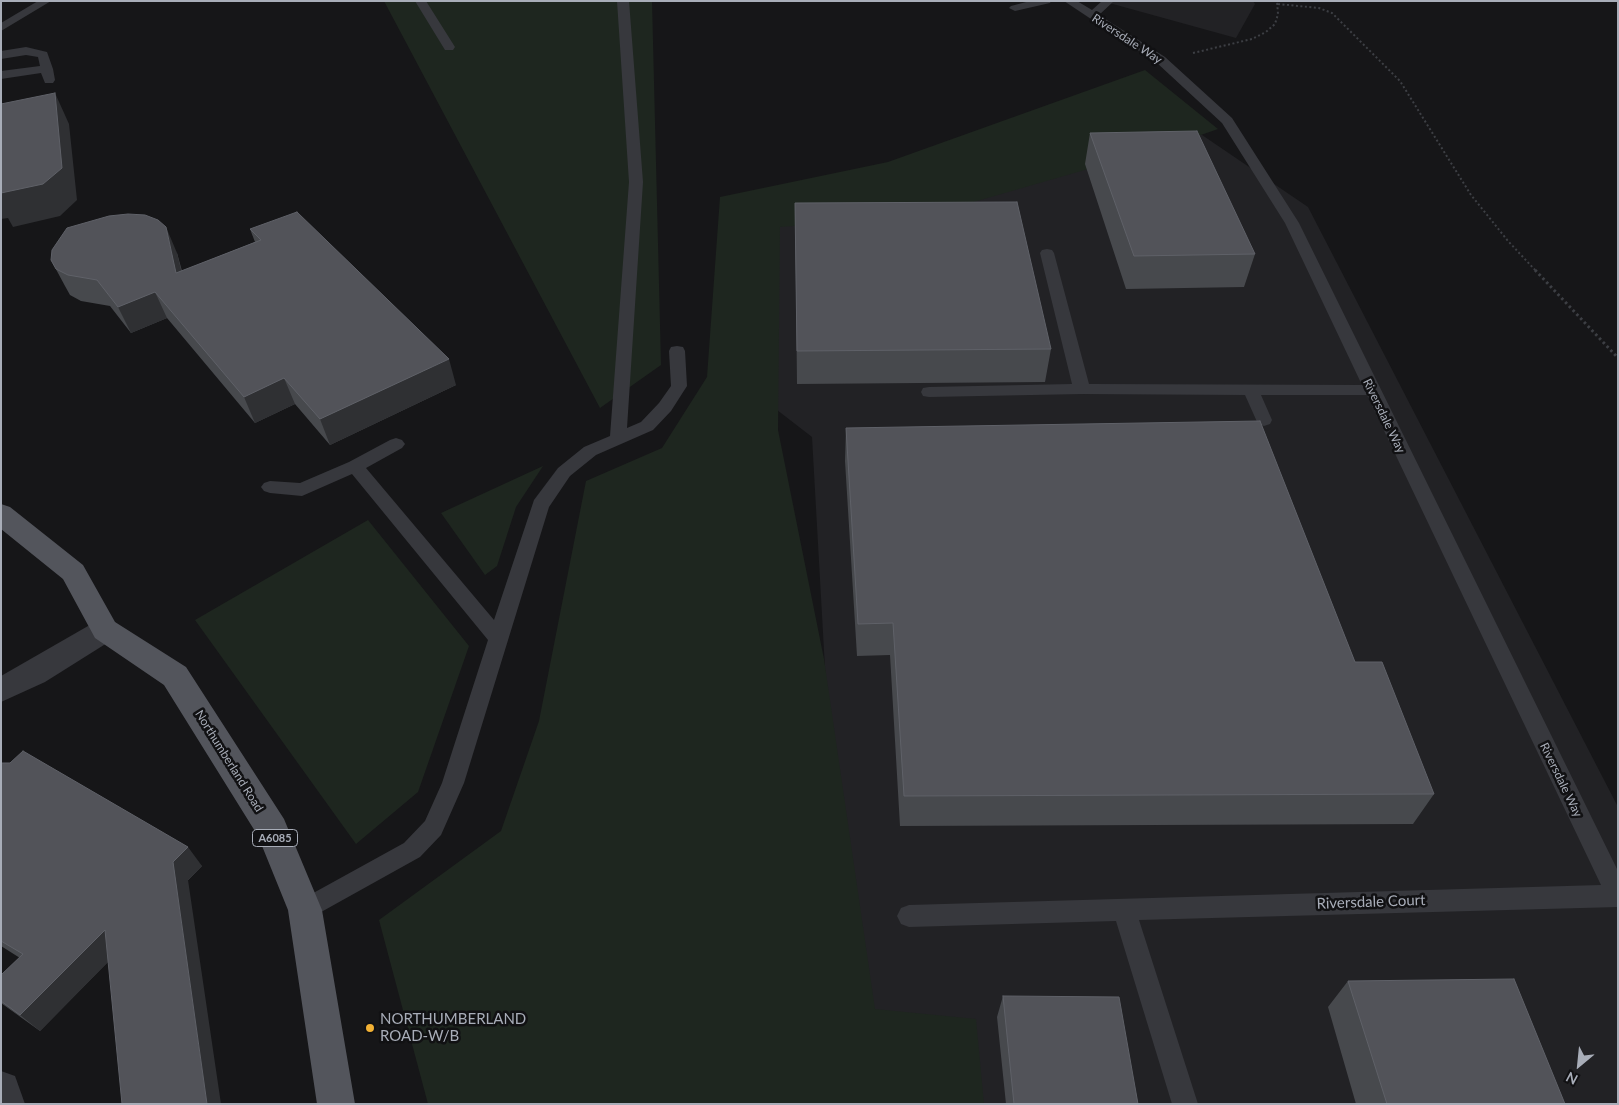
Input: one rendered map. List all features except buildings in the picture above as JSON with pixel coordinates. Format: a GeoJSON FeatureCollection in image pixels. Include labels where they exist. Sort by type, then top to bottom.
{"type":"FeatureCollection","features":[{"type":"Feature","properties":{"kind":"main road","name":"A6085"},"geometry":{"type":"LineString","coordinates":[[1,514],[73,572],[105,630]]}},
{"type":"Feature","properties":{"kind":"main road","name":"Northumberland Road"},"geometry":{"type":"LineString","coordinates":[[105,630],[175,676],[272,829],[306,910],[336,1104]]}},
{"type":"Feature","properties":{"kind":"street"},"geometry":{"type":"LineString","coordinates":[[1,690],[34,673],[105,630]]}},
{"type":"Feature","properties":{"kind":"street"},"geometry":{"type":"LineString","coordinates":[[1,1090],[6,1104]]}},
{"type":"Feature","properties":{"kind":"lane"},"geometry":{"type":"LineString","coordinates":[[1,28],[46,1]]}},
{"type":"Feature","properties":{"kind":"lane"},"geometry":{"type":"LineString","coordinates":[[420,1],[449,47]]}},
{"type":"Feature","properties":{"kind":"lane"},"geometry":{"type":"LineString","coordinates":[[618,439],[636,182],[624,1]]}},
{"type":"Feature","properties":{"kind":"lane"},"geometry":{"type":"LineString","coordinates":[[1015,8],[1046,1]]}},
{"type":"Feature","properties":{"kind":"lane","name":"Riversdale Way"},"geometry":{"type":"LineString","coordinates":[[1068,1],[1161,60],[1227,121],[1292,223],[1617,896]]}},
{"type":"Feature","properties":{"kind":"lane"},"geometry":{"type":"LineString","coordinates":[[1092,16],[1110,1]]}},
{"type":"Feature","properties":{"kind":"lane"},"geometry":{"type":"LineString","coordinates":[[1,55],[26,51],[43,55],[48,74],[1,75]]}},
{"type":"Feature","properties":{"kind":"lane"},"geometry":{"type":"LineString","coordinates":[[1047,253],[1082,389]]}},
{"type":"Feature","properties":{"kind":"lane"},"geometry":{"type":"LineString","coordinates":[[306,910],[412,850],[433,828],[453,783],[540,505],[564,472],[590,451],[647,426],[665,407],[679,386],[677,350]]}},
{"type":"Feature","properties":{"kind":"lane"},"geometry":{"type":"LineString","coordinates":[[929,392],[1082,389],[1372,390]]}},
{"type":"Feature","properties":{"kind":"lane"},"geometry":{"type":"LineString","coordinates":[[1252,390],[1264,420]]}},
{"type":"Feature","properties":{"kind":"lane"},"geometry":{"type":"LineString","coordinates":[[270,487],[302,490],[355,466],[396,444]]}},
{"type":"Feature","properties":{"kind":"lane"},"geometry":{"type":"LineString","coordinates":[[355,466],[498,638]]}},
{"type":"Feature","properties":{"kind":"lane","name":"Riversdale Court"},"geometry":{"type":"LineString","coordinates":[[909,916],[1617,896]]}},
{"type":"Feature","properties":{"kind":"lane"},"geometry":{"type":"LineString","coordinates":[[1124,910],[1185,1104]]}},
{"type":"Feature","properties":{"kind":"path"},"geometry":{"type":"LineString","coordinates":[[1161,60],[1220,48],[1252,39],[1266,32],[1274,24],[1278,14],[1277,3],[1319,8],[1332,14],[1400,82],[1471,195],[1508,241],[1618,358]]}},
{"type":"Feature","properties":{"kind":"shaded area"},"geometry":{"type":"Polygon","coordinates":[[[384,1],[652,1],[661,365],[600,408],[384,1]]]}},
{"type":"Feature","properties":{"kind":"shaded area"},"geometry":{"type":"Polygon","coordinates":[[[1102,1],[1253,1],[1255,4],[1236,38],[1102,1]]]}},
{"type":"Feature","properties":{"kind":"shaded area"},"geometry":{"type":"Polygon","coordinates":[[[1145,70],[1218,129],[1175,144],[925,216],[780,227],[778,430],[824,659],[875,1009],[976,1019],[984,1104],[428,1104],[379,920],[501,831],[539,721],[586,481],[662,448],[707,377],[720,197],[888,162],[1145,70]]]}},
{"type":"Feature","properties":{"kind":"shaded area"},"geometry":{"type":"Polygon","coordinates":[[[1180,120],[1308,207],[1618,807],[1618,1104],[862,1104],[847,1060],[812,437],[768,403],[768,222],[1180,120]]]}},
{"type":"Feature","properties":{"kind":"shaded area"},"geometry":{"type":"Polygon","coordinates":[[[543,466],[516,507],[497,566],[485,575],[441,513],[543,466]]]}},
{"type":"Feature","properties":{"kind":"shaded area"},"geometry":{"type":"Polygon","coordinates":[[[368,520],[469,646],[418,792],[356,844],[195,620],[368,520]]]}},
{"type":"Feature","properties":{"kind":"place","name":"NORTHUMBERLAND ROAD-W/B"},"geometry":{"type":"Point","coordinates":[370,1028]}}]}
